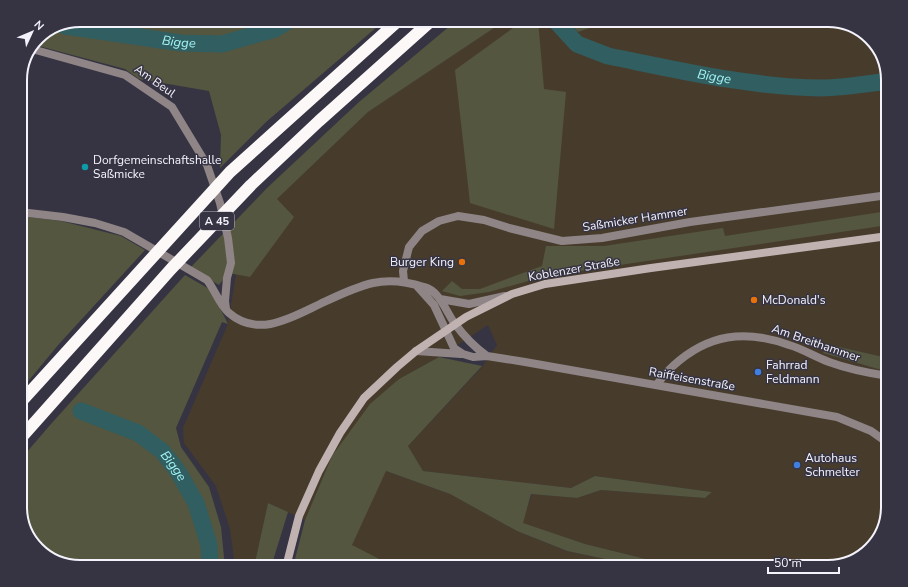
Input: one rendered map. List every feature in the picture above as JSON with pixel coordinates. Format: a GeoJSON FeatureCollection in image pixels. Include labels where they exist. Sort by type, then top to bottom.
{"type":"FeatureCollection","features":[{"type":"Feature","properties":{"kind":"highway","name":"A 45"},"geometry":{"type":"LineString","coordinates":[[27,395],[230,172],[391,27]]}},
{"type":"Feature","properties":{"kind":"highway","name":"A 45"},"geometry":{"type":"LineString","coordinates":[[27,431],[171,269],[251,185],[324,116],[424,27]]}},
{"type":"Feature","properties":{"kind":"main road","name":"Koblenzer Straße"},"geometry":{"type":"LineString","coordinates":[[288,560],[299,516],[319,470],[340,433],[364,398],[396,367],[416,351],[466,317],[512,294],[545,284],[881,237]]}},
{"type":"Feature","properties":{"kind":"street","name":"Am Beul"},"geometry":{"type":"LineString","coordinates":[[43,52],[124,75],[172,107],[207,165],[220,203],[228,238],[231,263],[227,278],[226,293],[228,312]]}},
{"type":"Feature","properties":{"kind":"street","name":"Saßmicker Hammer"},"geometry":{"type":"LineString","coordinates":[[404,282],[403,271],[409,247],[422,231],[439,221],[458,216],[484,220],[509,228],[562,241],[602,238],[690,222],[881,196]]}},
{"type":"Feature","properties":{"kind":"street"},"geometry":{"type":"LineString","coordinates":[[27,213],[95,223],[124,232],[207,280],[228,312],[245,322],[268,324],[288,320],[342,294],[360,287],[388,280],[425,287],[440,299],[455,324]]}},
{"type":"Feature","properties":{"kind":"street"},"geometry":{"type":"LineString","coordinates":[[417,286],[434,306],[454,348],[463,354]]}},
{"type":"Feature","properties":{"kind":"street"},"geometry":{"type":"LineString","coordinates":[[440,299],[469,304],[512,294]]}},
{"type":"Feature","properties":{"kind":"street","name":"Raiffeisenstraße"},"geometry":{"type":"LineString","coordinates":[[455,324],[474,347],[487,356]]}},
{"type":"Feature","properties":{"kind":"street","name":"Am Breithammer"},"geometry":{"type":"LineString","coordinates":[[657,384],[672,367],[691,352],[714,340],[736,336],[760,336],[790,345],[828,362],[860,371],[881,375]]}},
{"type":"Feature","properties":{"kind":"street","name":"Raiffeisenstraße"},"geometry":{"type":"LineString","coordinates":[[416,351],[463,354],[473,357],[487,356],[657,384],[837,417],[871,431],[881,438]]}},
{"type":"Feature","properties":{"kind":"shaded area"},"geometry":{"type":"Polygon","coordinates":[[[496,27],[573,27],[578,32],[591,27],[835,27],[848,31],[857,36],[870,48],[874,54],[881,73],[881,356],[826,344],[823,353],[881,369],[881,507],[876,530],[868,542],[851,555],[835,560],[650,560],[585,544],[522,523],[532,494],[577,498],[601,490],[705,498],[712,492],[595,476],[571,488],[423,471],[408,446],[482,367],[497,345],[488,325],[439,357],[399,379],[332,456],[305,520],[268,503],[256,560],[234,560],[230,529],[216,486],[184,443],[183,428],[228,324],[236,274],[250,277],[277,199],[368,112],[496,27]]]}},
{"type":"Feature","properties":{"kind":"shaded area"},"geometry":{"type":"Polygon","coordinates":[[[385,471],[450,494],[517,531],[566,551],[609,560],[380,560],[351,546],[385,471]]]}},
{"type":"Feature","properties":{"kind":"green space"},"geometry":{"type":"Polygon","coordinates":[[[80,27],[377,27],[266,122],[220,168],[221,135],[209,91],[139,79],[125,69],[52,50],[52,35],[60,31],[80,27]]]}},
{"type":"Feature","properties":{"kind":"green space"},"geometry":{"type":"Polygon","coordinates":[[[449,27],[496,27],[368,112],[277,199],[294,217],[250,277],[228,273],[219,285],[190,268],[267,188],[359,102],[449,27]]]}},
{"type":"Feature","properties":{"kind":"green space"},"geometry":{"type":"Polygon","coordinates":[[[514,27],[539,27],[544,89],[566,92],[554,229],[470,203],[455,70],[514,27]]]}},
{"type":"Feature","properties":{"kind":"green space"},"geometry":{"type":"Polygon","coordinates":[[[573,27],[593,27],[578,32],[573,27]]]}},
{"type":"Feature","properties":{"kind":"green space"},"geometry":{"type":"Polygon","coordinates":[[[881,212],[881,226],[546,276],[489,292],[460,296],[442,291],[452,281],[462,289],[480,289],[542,266],[546,246],[604,246],[723,228],[725,236],[881,212]]]}},
{"type":"Feature","properties":{"kind":"green space"},"geometry":{"type":"Polygon","coordinates":[[[27,217],[61,221],[121,236],[145,250],[59,344],[27,383],[27,217]]]}},
{"type":"Feature","properties":{"kind":"green space"},"geometry":{"type":"Polygon","coordinates":[[[185,275],[211,290],[228,324],[222,322],[176,428],[181,447],[209,487],[221,527],[224,560],[73,560],[57,555],[45,547],[34,533],[28,517],[27,452],[185,275]]]}},
{"type":"Feature","properties":{"kind":"green space"},"geometry":{"type":"Polygon","coordinates":[[[826,344],[881,356],[881,369],[878,369],[823,353],[826,344]]]}},
{"type":"Feature","properties":{"kind":"green space"},"geometry":{"type":"Polygon","coordinates":[[[439,357],[482,366],[408,446],[423,471],[571,488],[595,476],[712,492],[705,498],[601,490],[577,498],[531,494],[523,523],[585,544],[650,560],[610,560],[567,551],[517,531],[450,494],[386,471],[352,545],[381,560],[295,560],[305,520],[332,456],[370,404],[399,379],[439,357]]]}},
{"type":"Feature","properties":{"kind":"green space"},"geometry":{"type":"Polygon","coordinates":[[[268,503],[288,512],[273,560],[256,560],[268,503]]]}},
{"type":"Feature","properties":{"kind":"waterway","name":"Bigge"},"geometry":{"type":"LineString","coordinates":[[75,27],[181,43],[222,44],[278,27]]}},
{"type":"Feature","properties":{"kind":"waterway","name":"Bigge"},"geometry":{"type":"LineString","coordinates":[[561,27],[577,44],[608,56],[714,77],[767,85],[821,88],[854,86],[881,82]]}},
{"type":"Feature","properties":{"kind":"waterway","name":"Bigge"},"geometry":{"type":"LineString","coordinates":[[81,411],[138,433],[162,451],[177,470],[196,503],[209,545],[210,560]]}},
{"type":"Feature","properties":{"kind":"place","name":"Dorfgemeinschaftshalle Saßmicke"},"geometry":{"type":"Point","coordinates":[85,167]}},
{"type":"Feature","properties":{"kind":"place","name":"Burger King"},"geometry":{"type":"Point","coordinates":[462,262]}},
{"type":"Feature","properties":{"kind":"place","name":"McDonald's"},"geometry":{"type":"Point","coordinates":[754,300]}},
{"type":"Feature","properties":{"kind":"place","name":"Fahrrad Feldmann"},"geometry":{"type":"Point","coordinates":[758,372]}},
{"type":"Feature","properties":{"kind":"place","name":"Autohaus Schmelter"},"geometry":{"type":"Point","coordinates":[797,465]}}]}
